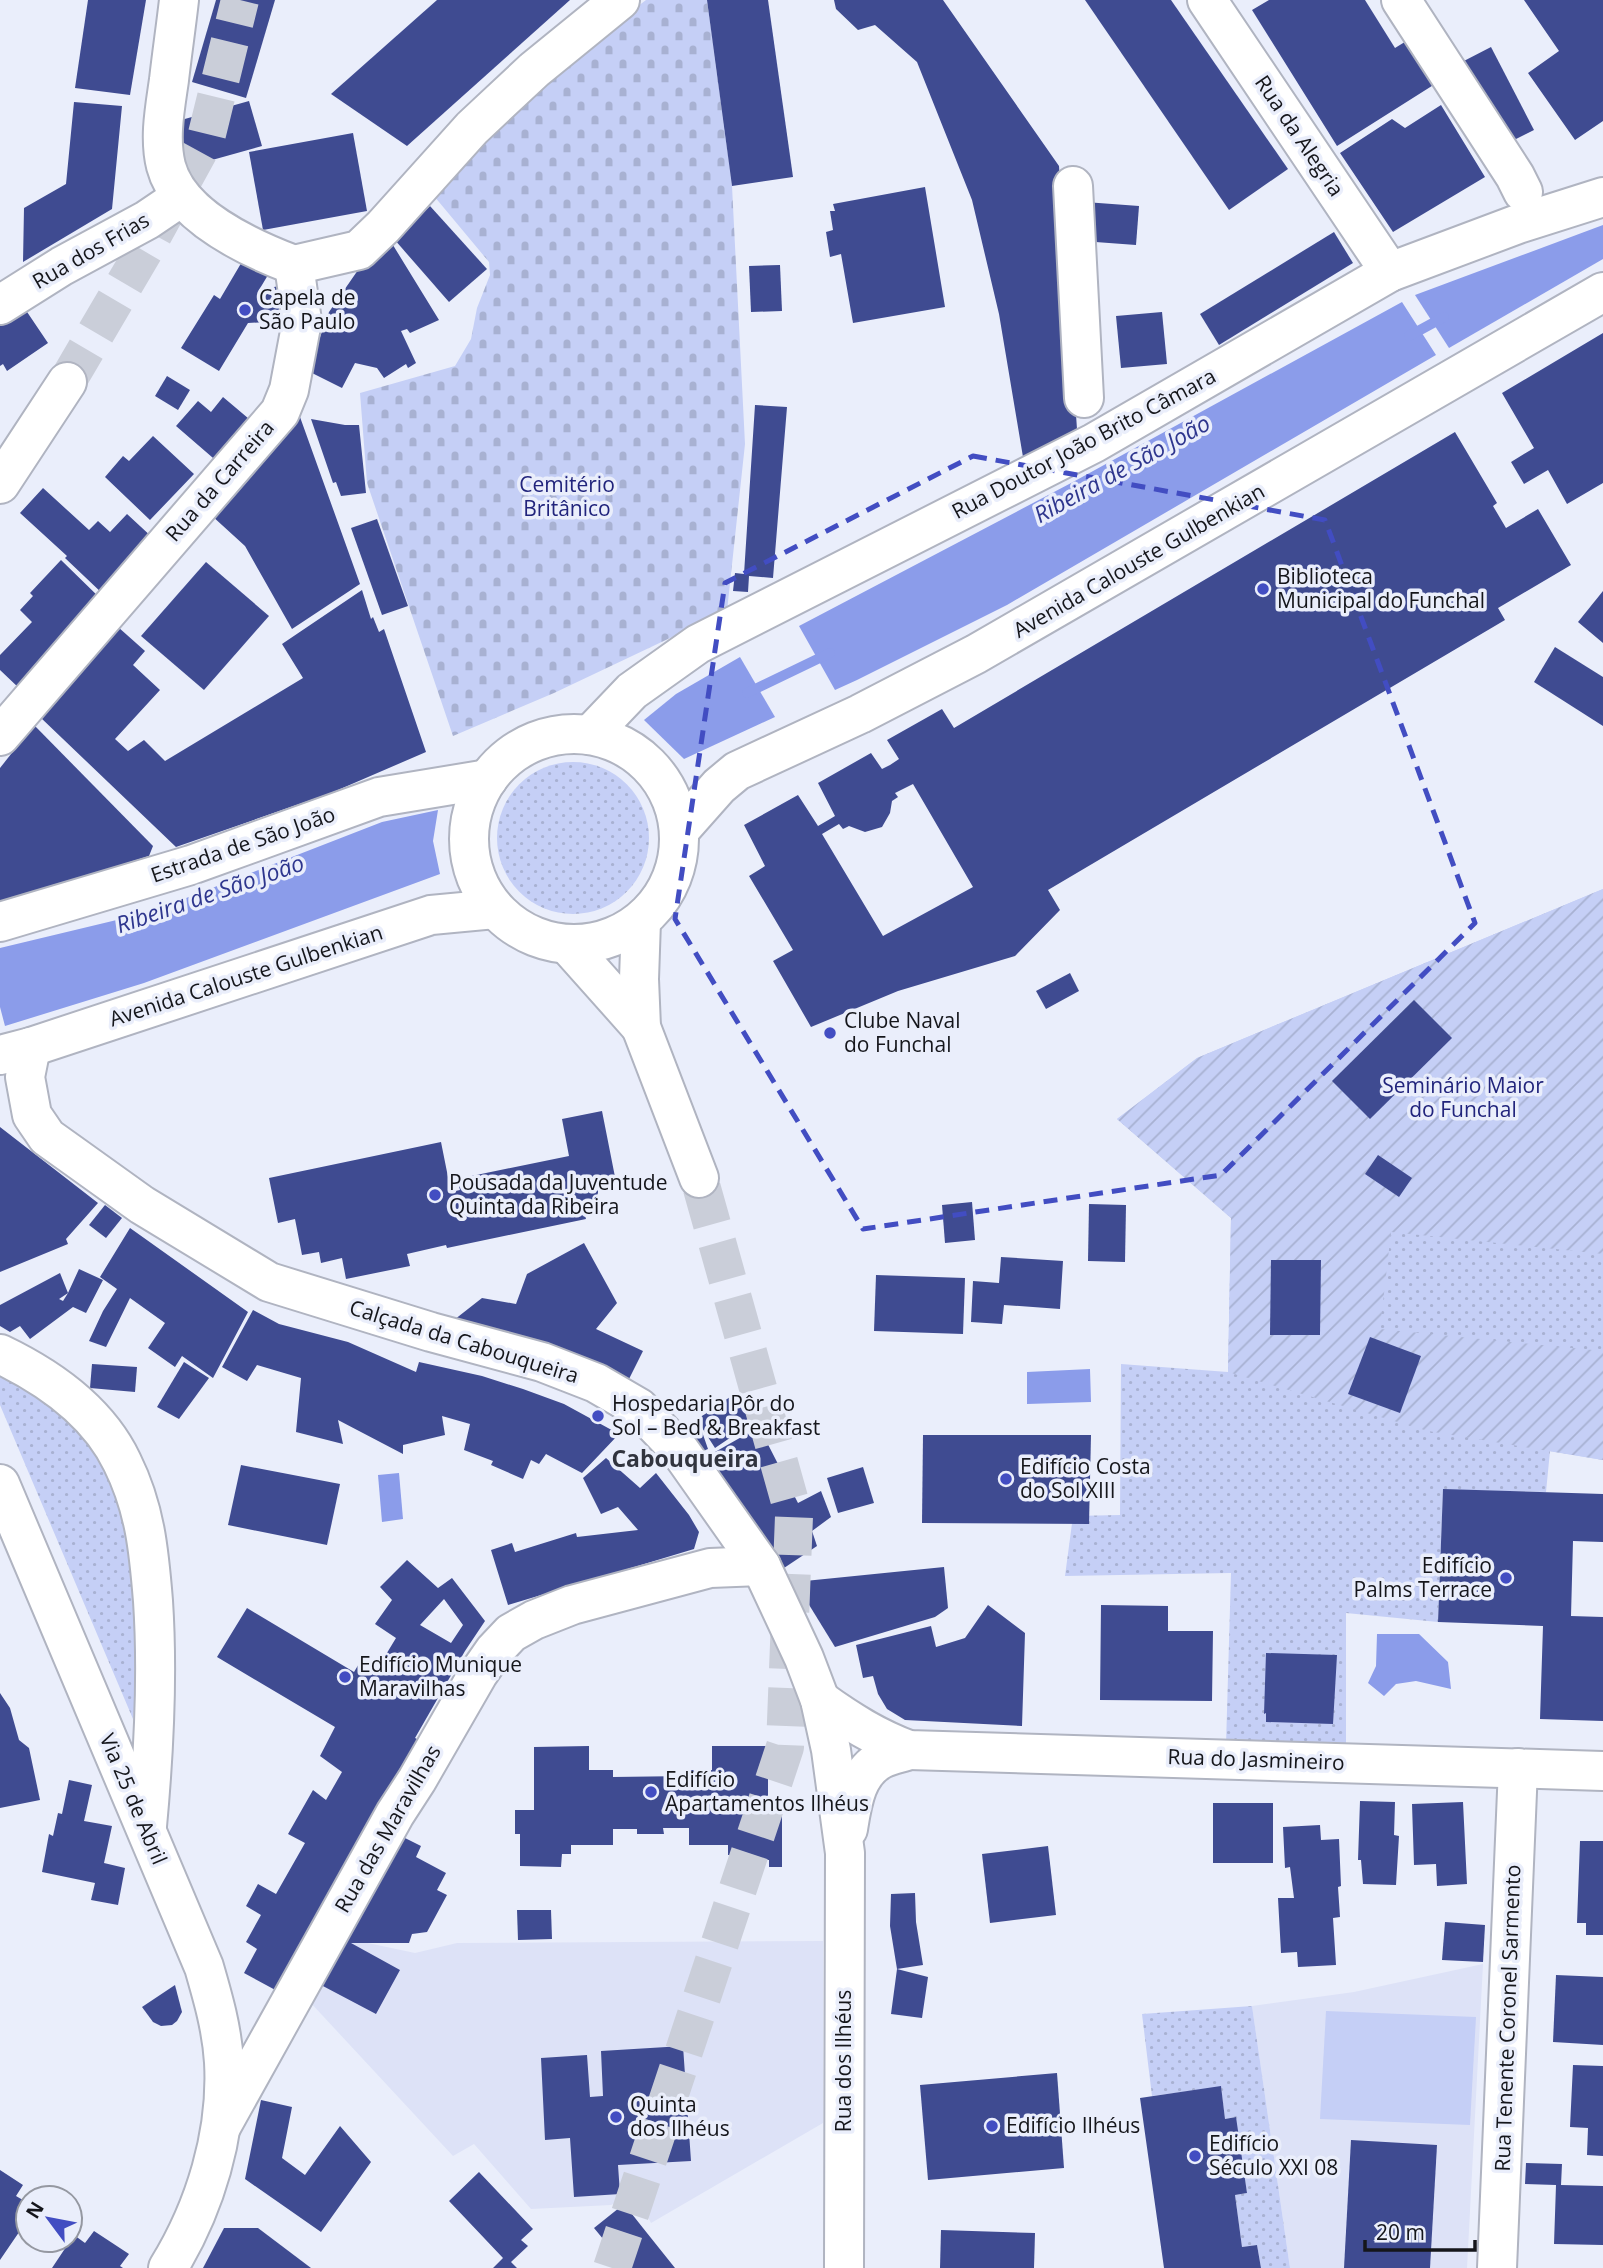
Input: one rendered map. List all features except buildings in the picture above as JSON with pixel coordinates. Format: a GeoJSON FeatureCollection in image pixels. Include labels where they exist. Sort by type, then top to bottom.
{"type":"FeatureCollection","features":[{"type":"Feature","properties":{"kind":"street"},"geometry":{"type":"LineString","coordinates":[[179,0],[164,121],[163,144],[167,168],[181,197],[197,213],[272,257],[293,265],[359,250],[472,128],[534,69],[620,0]]}},
{"type":"Feature","properties":{"kind":"street","name":"Rua da Alegria"},"geometry":{"type":"LineString","coordinates":[[1206,0],[1391,272]]}},
{"type":"Feature","properties":{"kind":"street"},"geometry":{"type":"LineString","coordinates":[[1401,0],[1516,176],[1523,192]]}},
{"type":"Feature","properties":{"kind":"street"},"geometry":{"type":"LineString","coordinates":[[1073,186],[1084,398]]}},
{"type":"Feature","properties":{"kind":"street","name":"Rua dos Frias"},"geometry":{"type":"LineString","coordinates":[[0,305],[62,266],[147,220],[181,197]]}},
{"type":"Feature","properties":{"kind":"street","name":"Rua Doutor João Brito Câmara"},"geometry":{"type":"LineString","coordinates":[[607,731],[632,691],[698,644],[1094,443],[1391,272],[1518,224],[1603,197]]}},
{"type":"Feature","properties":{"kind":"street","name":"Rua da Carreira"},"geometry":{"type":"LineString","coordinates":[[0,736],[280,412],[289,390],[302,321],[293,265]]}},
{"type":"Feature","properties":{"kind":"street","name":"Avenida Calouste Gulbenkian"},"geometry":{"type":"LineString","coordinates":[[680,830],[719,786],[737,771],[860,714],[976,654],[1603,292]]}},
{"type":"Feature","properties":{"kind":"street"},"geometry":{"type":"LineString","coordinates":[[0,484],[67,382]]}},
{"type":"Feature","properties":{"kind":"street"},"geometry":{"type":"LineString","coordinates":[[607,731],[652,766],[669,793],[680,830],[679,856],[671,881],[659,903],[641,921],[606,940],[568,945],[541,940],[516,927],[486,896],[471,859],[469,831],[474,789],[507,758],[532,742],[561,734],[607,731]]}},
{"type":"Feature","properties":{"kind":"street","name":"Estrada de São João"},"geometry":{"type":"LineString","coordinates":[[0,922],[191,865],[379,797],[474,789]]}},
{"type":"Feature","properties":{"kind":"street","name":"Avenida Calouste Gulbenkian"},"geometry":{"type":"LineString","coordinates":[[16,1051],[486,896]]}},
{"type":"Feature","properties":{"kind":"street"},"geometry":{"type":"LineString","coordinates":[[641,921],[641,1027],[699,1178]]}},
{"type":"Feature","properties":{"kind":"street"},"geometry":{"type":"LineString","coordinates":[[568,945],[641,1027]]}},
{"type":"Feature","properties":{"kind":"street","name":"Calçada da Cabouqueira"},"geometry":{"type":"LineString","coordinates":[[16,1051],[25,1077],[32,1115],[47,1137],[142,1205],[270,1282],[431,1332],[542,1362],[596,1382],[639,1408],[680,1451],[761,1566],[804,1658],[820,1700],[831,1750],[845,1853]]}},
{"type":"Feature","properties":{"kind":"street"},"geometry":{"type":"LineString","coordinates":[[0,1354],[27,1367],[78,1405],[101,1430],[122,1460],[137,1497],[149,1543],[156,1637],[154,1746],[147,1831]]}},
{"type":"Feature","properties":{"kind":"street","name":"Via 25 de Abril"},"geometry":{"type":"LineString","coordinates":[[0,1484],[204,1967],[214,2000],[224,2061],[222,2125]]}},
{"type":"Feature","properties":{"kind":"street","name":"Rua das Maravilhas"},"geometry":{"type":"LineString","coordinates":[[168,2268],[198,2208],[222,2125],[395,1814],[494,1651],[511,1633],[534,1620],[572,1605],[710,1568],[761,1566]]}},
{"type":"Feature","properties":{"kind":"street","name":"Rua do Jasmineiro"},"geometry":{"type":"LineString","coordinates":[[820,1700],[855,1725],[909,1751]]}},
{"type":"Feature","properties":{"kind":"street","name":"Rua do Jasmineiro"},"geometry":{"type":"LineString","coordinates":[[845,1853],[854,1794],[863,1778],[880,1760],[909,1751],[1603,1771]]}},
{"type":"Feature","properties":{"kind":"street","name":"Rua Tenente Coronel Sarmento"},"geometry":{"type":"LineString","coordinates":[[1497,2268],[1518,1768]]}},
{"type":"Feature","properties":{"kind":"street","name":"Rua dos Ilhéus"},"geometry":{"type":"LineString","coordinates":[[844,2268],[845,1853]]}},
{"type":"Feature","properties":{"kind":"highlighted area"},"geometry":{"type":"Polygon","coordinates":[[[973,456],[1325,520],[1475,923],[1221,1175],[863,1229],[675,919],[725,583],[973,456]]]}},
{"type":"Feature","properties":{"kind":"shaded area"},"geometry":{"type":"Polygon","coordinates":[[[344,1938],[415,1953],[457,1943],[823,1941],[823,2123],[651,2223],[636,2194],[611,2205],[531,2209],[474,2144],[453,2156],[309,2001],[344,1938]]]}},
{"type":"Feature","properties":{"kind":"shaded area"},"geometry":{"type":"Polygon","coordinates":[[[1483,1964],[1467,2268],[1290,2268],[1252,2006],[1354,1992],[1483,1964]]]}},
{"type":"Feature","properties":{"kind":"green space","name":"Cemitério Britânico"},"geometry":{"type":"Polygon","coordinates":[[[646,0],[707,0],[732,186],[745,444],[727,611],[554,693],[453,736],[367,483],[360,393],[455,366],[471,339],[477,308],[490,275],[489,262],[429,190],[555,70],[646,0]]]}},
{"type":"Feature","properties":{"kind":"green space"},"geometry":{"type":"Polygon","coordinates":[[[573,762],[602,767],[627,784],[644,809],[649,838],[644,867],[627,892],[602,909],[573,914],[544,909],[519,892],[502,867],[497,838],[502,809],[519,784],[544,767],[573,762]]]}},
{"type":"Feature","properties":{"kind":"green space"},"geometry":{"type":"Polygon","coordinates":[[[1603,889],[1603,1460],[1550,1451],[1546,1492],[1443,1490],[1438,1622],[1346,1613],[1346,1745],[1226,1745],[1231,1573],[1065,1576],[1073,1516],[1120,1515],[1121,1364],[1228,1372],[1231,1218],[1117,1119],[1197,1058],[1603,889]]]}},
{"type":"Feature","properties":{"kind":"green space","name":"Seminário Maior do Funchal"},"geometry":{"type":"Polygon","coordinates":[[[1603,889],[1603,1254],[1391,1232],[1380,1329],[1603,1351],[1603,1460],[1428,1431],[1228,1372],[1231,1218],[1117,1119],[1197,1058],[1603,889]]]}},
{"type":"Feature","properties":{"kind":"green space"},"geometry":{"type":"Polygon","coordinates":[[[0,1371],[77,1425],[107,1473],[120,1506],[129,1541],[138,1615],[137,1687],[133,1719],[0,1405],[0,1371]]]}},
{"type":"Feature","properties":{"kind":"green space"},"geometry":{"type":"Polygon","coordinates":[[[1252,2006],[1290,2268],[1261,2268],[1257,2245],[1242,2247],[1235,2195],[1247,2193],[1235,2117],[1225,2119],[1221,2087],[1152,2096],[1142,2014],[1252,2006]]]}},
{"type":"Feature","properties":{"kind":"green space"},"geometry":{"type":"Polygon","coordinates":[[[1326,2011],[1476,2017],[1470,2125],[1320,2119],[1326,2011]]]}},
{"type":"Feature","properties":{"kind":"water"},"geometry":{"type":"Polygon","coordinates":[[[1603,225],[1603,259],[1449,348],[1415,295],[1603,225]]]}},
{"type":"Feature","properties":{"kind":"water"},"geometry":{"type":"Polygon","coordinates":[[[1402,302],[1436,355],[1007,605],[835,690],[799,626],[1073,482],[1402,302]]]}},
{"type":"Feature","properties":{"kind":"water"},"geometry":{"type":"Polygon","coordinates":[[[740,657],[775,717],[684,759],[644,720],[676,694],[740,657]]]}},
{"type":"Feature","properties":{"kind":"water"},"geometry":{"type":"Polygon","coordinates":[[[438,810],[433,841],[440,874],[144,983],[5,1026],[0,1007],[0,948],[150,912],[382,822],[438,810]]]}},
{"type":"Feature","properties":{"kind":"water"},"geometry":{"type":"Polygon","coordinates":[[[1090,1369],[1091,1402],[1027,1404],[1027,1372],[1090,1369]]]}},
{"type":"Feature","properties":{"kind":"water"},"geometry":{"type":"Polygon","coordinates":[[[399,1473],[403,1519],[382,1522],[378,1475],[399,1473]]]}},
{"type":"Feature","properties":{"kind":"water"},"geometry":{"type":"Polygon","coordinates":[[[1377,1634],[1419,1634],[1448,1662],[1451,1689],[1416,1681],[1396,1684],[1384,1696],[1368,1683],[1376,1666],[1377,1634]]]}},
{"type":"Feature","properties":{"kind":"waterway","name":"Ribeira de São João"},"geometry":{"type":"LineString","coordinates":[[1409,336],[1444,317]]}},
{"type":"Feature","properties":{"kind":"waterway","name":"Ribeira de São João"},"geometry":{"type":"LineString","coordinates":[[747,693],[830,653]]}},
{"type":"Feature","properties":{"kind":"tunnel"},"geometry":{"type":"LineString","coordinates":[[67,382],[206,138],[240,0]]}},
{"type":"Feature","properties":{"kind":"tunnel"},"geometry":{"type":"LineString","coordinates":[[612,2268],[785,1747],[794,1516],[699,1178]]}},
{"type":"Feature","properties":{"kind":"place","name":"Capela de São Paulo"},"geometry":{"type":"Point","coordinates":[245,310]}},
{"type":"Feature","properties":{"kind":"place","name":"Biblioteca Municipal do Funchal"},"geometry":{"type":"Point","coordinates":[1263,589]}},
{"type":"Feature","properties":{"kind":"place","name":"Clube Naval do Funchal"},"geometry":{"type":"Point","coordinates":[830,1033]}},
{"type":"Feature","properties":{"kind":"place","name":"Pousada da Juventude Quinta da Ribeira"},"geometry":{"type":"Point","coordinates":[435,1195]}},
{"type":"Feature","properties":{"kind":"place","name":"Hospedaria Pôr do Sol – Bed & Breakfast"},"geometry":{"type":"Point","coordinates":[598,1416]}},
{"type":"Feature","properties":{"kind":"place","name":"Edifício Costa do Sol XIII"},"geometry":{"type":"Point","coordinates":[1006,1479]}},
{"type":"Feature","properties":{"kind":"place","name":"Edifício Palms Terrace"},"geometry":{"type":"Point","coordinates":[1506,1578]}},
{"type":"Feature","properties":{"kind":"place","name":"Edifício Munique Maravilhas"},"geometry":{"type":"Point","coordinates":[345,1677]}},
{"type":"Feature","properties":{"kind":"place","name":"Edifício Apartamentos Ilhéus"},"geometry":{"type":"Point","coordinates":[651,1792]}},
{"type":"Feature","properties":{"kind":"place","name":"Quinta dos Ilhéus"},"geometry":{"type":"Point","coordinates":[616,2117]}},
{"type":"Feature","properties":{"kind":"place","name":"Edifício Ilhéus"},"geometry":{"type":"Point","coordinates":[992,2126]}},
{"type":"Feature","properties":{"kind":"place","name":"Edifício Século XXI 08"},"geometry":{"type":"Point","coordinates":[1195,2156]}},
{"type":"Feature","properties":{"kind":"district","name":"Cabouqueira"},"geometry":{"type":"Point","coordinates":[685,1459]}}]}
